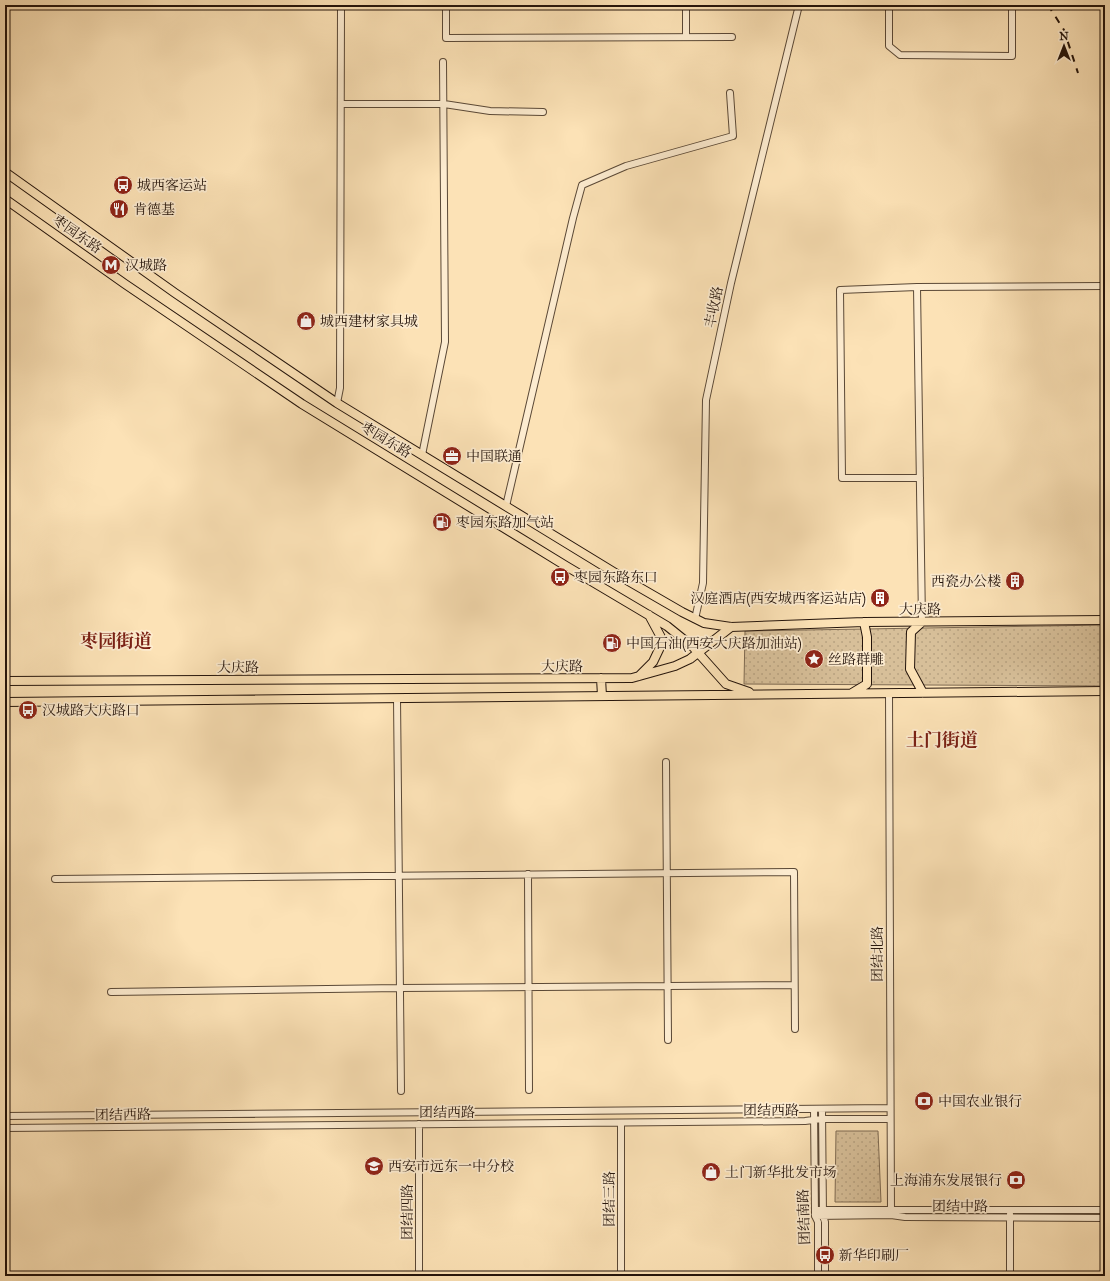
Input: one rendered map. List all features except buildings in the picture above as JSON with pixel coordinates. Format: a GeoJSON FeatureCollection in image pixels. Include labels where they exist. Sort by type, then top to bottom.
{"type":"FeatureCollection","features":[{"type":"Feature","properties":{"kind":"main road","name":"枣园东路"},"geometry":{"type":"LineString","coordinates":[[5,172],[182,297],[337,403],[625,579],[695,619],[704,623],[731,627]]}},
{"type":"Feature","properties":{"kind":"main road","name":"枣园东路"},"geometry":{"type":"LineString","coordinates":[[5,199],[138,293],[302,404],[566,566],[649,614],[693,646],[726,684],[755,694]]}},
{"type":"Feature","properties":{"kind":"main road"},"geometry":{"type":"LineString","coordinates":[[638,677],[653,662],[663,641],[649,614]]}},
{"type":"Feature","properties":{"kind":"main road","name":"大庆路"},"geometry":{"type":"LineString","coordinates":[[5,681],[638,677],[675,666],[690,659],[731,627],[864,622],[1105,620]]}},
{"type":"Feature","properties":{"kind":"main road"},"geometry":{"type":"LineString","coordinates":[[852,693],[867,684],[868,637],[864,622]]}},
{"type":"Feature","properties":{"kind":"main road"},"geometry":{"type":"LineString","coordinates":[[922,622],[910,632],[910,670],[922,693]]}},
{"type":"Feature","properties":{"kind":"main road"},"geometry":{"type":"LineString","coordinates":[[601,678],[602,696]]}},
{"type":"Feature","properties":{"kind":"main road"},"geometry":{"type":"LineString","coordinates":[[5,702],[1105,691]]}},
{"type":"Feature","properties":{"kind":"street"},"geometry":{"type":"LineString","coordinates":[[337,403],[340,388],[341,5]]}},
{"type":"Feature","properties":{"kind":"street"},"geometry":{"type":"LineString","coordinates":[[446,5],[446,38],[732,36]]}},
{"type":"Feature","properties":{"kind":"street"},"geometry":{"type":"LineString","coordinates":[[686,5],[686,37]]}},
{"type":"Feature","properties":{"kind":"street","name":"丰收路"},"geometry":{"type":"LineString","coordinates":[[695,619],[704,583],[706,400],[731,283],[799,5]]}},
{"type":"Feature","properties":{"kind":"street"},"geometry":{"type":"LineString","coordinates":[[889,5],[889,46],[900,55],[1012,56],[1012,5]]}},
{"type":"Feature","properties":{"kind":"street"},"geometry":{"type":"LineString","coordinates":[[422,455],[445,342],[443,62]]}},
{"type":"Feature","properties":{"kind":"street"},"geometry":{"type":"LineString","coordinates":[[506,506],[572,218],[582,185],[626,166],[732,136],[730,93]]}},
{"type":"Feature","properties":{"kind":"street"},"geometry":{"type":"LineString","coordinates":[[341,104],[444,104],[490,111],[543,112]]}},
{"type":"Feature","properties":{"kind":"street"},"geometry":{"type":"LineString","coordinates":[[920,478],[842,478],[840,290],[917,287],[1105,286]]}},
{"type":"Feature","properties":{"kind":"street"},"geometry":{"type":"LineString","coordinates":[[917,287],[922,622]]}},
{"type":"Feature","properties":{"kind":"street","name":"团结北路"},"geometry":{"type":"LineString","coordinates":[[889,693],[891,1213]]}},
{"type":"Feature","properties":{"kind":"street"},"geometry":{"type":"LineString","coordinates":[[397,698],[401,1091]]}},
{"type":"Feature","properties":{"kind":"street"},"geometry":{"type":"LineString","coordinates":[[666,762],[668,1040]]}},
{"type":"Feature","properties":{"kind":"street"},"geometry":{"type":"LineString","coordinates":[[55,878],[794,872],[795,1029]]}},
{"type":"Feature","properties":{"kind":"street"},"geometry":{"type":"LineString","coordinates":[[528,874],[529,1090]]}},
{"type":"Feature","properties":{"kind":"street"},"geometry":{"type":"LineString","coordinates":[[111,992],[794,985]]}},
{"type":"Feature","properties":{"kind":"street","name":"团结西路"},"geometry":{"type":"LineString","coordinates":[[5,1116],[890,1108]]}},
{"type":"Feature","properties":{"kind":"street","name":"团结南路"},"geometry":{"type":"LineString","coordinates":[[814,1109],[815,1213],[818,1222],[818,1276]]}},
{"type":"Feature","properties":{"kind":"street","name":"团结南路"},"geometry":{"type":"LineString","coordinates":[[822,1109],[823,1213],[825,1222],[826,1276]]}},
{"type":"Feature","properties":{"kind":"street","name":"团结西路"},"geometry":{"type":"LineString","coordinates":[[5,1128],[814,1121],[822,1119],[890,1119]]}},
{"type":"Feature","properties":{"kind":"street","name":"团结三路"},"geometry":{"type":"LineString","coordinates":[[621,1122],[621,1276]]}},
{"type":"Feature","properties":{"kind":"street","name":"团结四路"},"geometry":{"type":"LineString","coordinates":[[419,1124],[419,1276]]}},
{"type":"Feature","properties":{"kind":"street"},"geometry":{"type":"LineString","coordinates":[[1010,1210],[1010,1276]]}},
{"type":"Feature","properties":{"kind":"street","name":"团结中路"},"geometry":{"type":"LineString","coordinates":[[815,1213],[1105,1210]]}},
{"type":"Feature","properties":{"kind":"street","name":"团结中路"},"geometry":{"type":"LineString","coordinates":[[891,1213],[905,1218],[1105,1218]]}},
{"type":"Feature","properties":{"kind":"shaded area"},"geometry":{"type":"Polygon","coordinates":[[[1105,625],[1105,686],[744,684],[745,631],[1105,625]]]}},
{"type":"Feature","properties":{"kind":"shaded area"},"geometry":{"type":"Polygon","coordinates":[[[836,1131],[878,1131],[881,1202],[835,1202],[836,1131]]]}},
{"type":"Feature","properties":{"kind":"railway"},"geometry":{"type":"LineString","coordinates":[[1048,5],[1064,30],[1078,73]]}},
{"type":"Feature","properties":{"kind":"place","name":"城西客运站"},"geometry":{"type":"Point","coordinates":[123,185]}},
{"type":"Feature","properties":{"kind":"place","name":"肯德基"},"geometry":{"type":"Point","coordinates":[119,209]}},
{"type":"Feature","properties":{"kind":"place","name":"汉城路"},"geometry":{"type":"Point","coordinates":[111,265]}},
{"type":"Feature","properties":{"kind":"place","name":"城西建材家具城"},"geometry":{"type":"Point","coordinates":[306,321]}},
{"type":"Feature","properties":{"kind":"place","name":"中国联通"},"geometry":{"type":"Point","coordinates":[452,456]}},
{"type":"Feature","properties":{"kind":"place","name":"枣园东路加气站"},"geometry":{"type":"Point","coordinates":[442,522]}},
{"type":"Feature","properties":{"kind":"place","name":"枣园东路东口"},"geometry":{"type":"Point","coordinates":[560,577]}},
{"type":"Feature","properties":{"kind":"place","name":"西瓷办公楼"},"geometry":{"type":"Point","coordinates":[1015,581]}},
{"type":"Feature","properties":{"kind":"place","name":"汉庭酒店(西安城西客运站店)"},"geometry":{"type":"Point","coordinates":[880,598]}},
{"type":"Feature","properties":{"kind":"place","name":"中国石油(西安大庆路加油站)"},"geometry":{"type":"Point","coordinates":[612,643]}},
{"type":"Feature","properties":{"kind":"place","name":"丝路群雕"},"geometry":{"type":"Point","coordinates":[814,659]}},
{"type":"Feature","properties":{"kind":"place","name":"汉城路大庆路口"},"geometry":{"type":"Point","coordinates":[28,710]}},
{"type":"Feature","properties":{"kind":"place","name":"中国农业银行"},"geometry":{"type":"Point","coordinates":[924,1101]}},
{"type":"Feature","properties":{"kind":"place","name":"西安市远东一中分校"},"geometry":{"type":"Point","coordinates":[374,1166]}},
{"type":"Feature","properties":{"kind":"place","name":"土门新华批发市场"},"geometry":{"type":"Point","coordinates":[711,1172]}},
{"type":"Feature","properties":{"kind":"place","name":"上海浦东发展银行"},"geometry":{"type":"Point","coordinates":[1016,1180]}},
{"type":"Feature","properties":{"kind":"place","name":"新华印刷厂"},"geometry":{"type":"Point","coordinates":[825,1255]}},
{"type":"Feature","properties":{"kind":"district","name":"枣园街道"},"geometry":{"type":"Point","coordinates":[116,641]}},
{"type":"Feature","properties":{"kind":"district","name":"土门街道"},"geometry":{"type":"Point","coordinates":[942,740]}}]}
